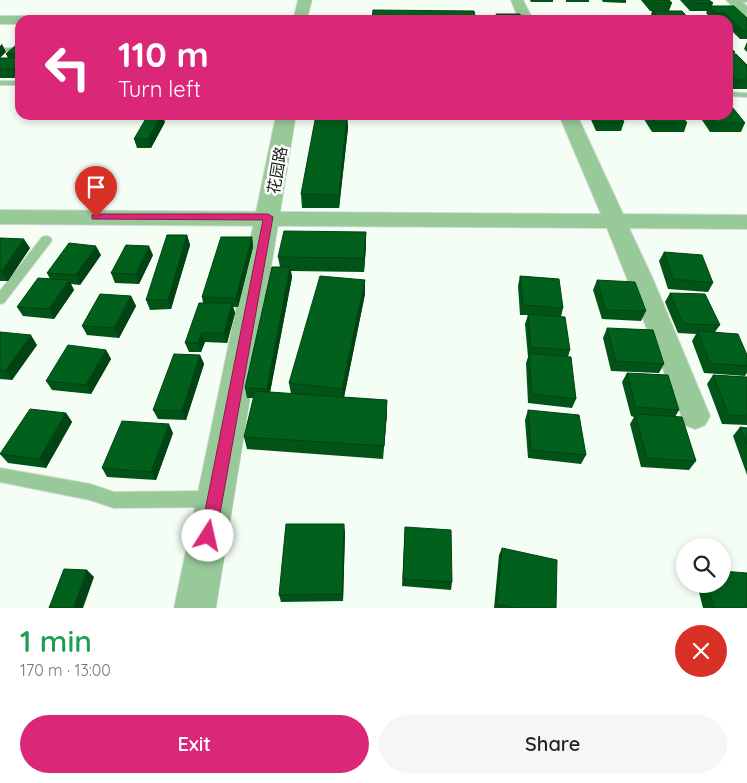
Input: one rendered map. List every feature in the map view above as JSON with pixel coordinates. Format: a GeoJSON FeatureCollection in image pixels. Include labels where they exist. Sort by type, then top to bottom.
{"type":"FeatureCollection","features":[{"type":"Feature","properties":{"kind":"street"},"geometry":{"type":"LineString","coordinates":[[301,15],[304,0]]}},
{"type":"Feature","properties":{"kind":"street"},"geometry":{"type":"LineString","coordinates":[[517,0],[524,15]]}},
{"type":"Feature","properties":{"kind":"street"},"geometry":{"type":"LineString","coordinates":[[733,0],[747,13]]}},
{"type":"Feature","properties":{"kind":"street"},"geometry":{"type":"LineString","coordinates":[[0,20],[15,20]]}},
{"type":"Feature","properties":{"kind":"street","name":"花园路"},"geometry":{"type":"LineString","coordinates":[[195,608],[285,120]]}},
{"type":"Feature","properties":{"kind":"street"},"geometry":{"type":"LineString","coordinates":[[570,120],[640,277],[695,416]]}},
{"type":"Feature","properties":{"kind":"street"},"geometry":{"type":"LineString","coordinates":[[0,217],[268,217],[747,222]]}},
{"type":"Feature","properties":{"kind":"lane"},"geometry":{"type":"LineString","coordinates":[[733,0],[747,0]]}},
{"type":"Feature","properties":{"kind":"lane"},"geometry":{"type":"LineString","coordinates":[[0,50],[15,50]]}},
{"type":"Feature","properties":{"kind":"lane"},"geometry":{"type":"LineString","coordinates":[[0,83],[15,83]]}},
{"type":"Feature","properties":{"kind":"lane"},"geometry":{"type":"LineString","coordinates":[[733,94],[747,94]]}},
{"type":"Feature","properties":{"kind":"lane"},"geometry":{"type":"LineString","coordinates":[[0,300],[46,240]]}},
{"type":"Feature","properties":{"kind":"lane"},"geometry":{"type":"LineString","coordinates":[[0,475],[90,492],[114,500],[214,499]]}},
{"type":"Feature","properties":{"kind":"building"},"geometry":{"type":"Polygon","coordinates":[[[649,0],[669,0],[672,3],[652,3],[649,0]]]}},
{"type":"Feature","properties":{"kind":"building"},"geometry":{"type":"Polygon","coordinates":[[[690,0],[709,0],[713,3],[693,3],[690,0]]]}},
{"type":"Feature","properties":{"kind":"building"},"geometry":{"type":"Polygon","coordinates":[[[709,6],[734,6],[747,18],[747,31],[743,31],[733,22],[733,15],[716,13],[709,6]]]}},
{"type":"Feature","properties":{"kind":"building"},"geometry":{"type":"Polygon","coordinates":[[[373,10],[474,11],[475,15],[372,15],[373,10]]]}},
{"type":"Feature","properties":{"kind":"building"},"geometry":{"type":"Polygon","coordinates":[[[652,11],[682,11],[686,15],[655,15],[652,11]]]}},
{"type":"Feature","properties":{"kind":"building"},"geometry":{"type":"Polygon","coordinates":[[[496,14],[520,15],[496,15],[496,14]]]}},
{"type":"Feature","properties":{"kind":"building"},"geometry":{"type":"Polygon","coordinates":[[[15,46],[15,54],[6,54],[15,46]]]}},
{"type":"Feature","properties":{"kind":"building"},"geometry":{"type":"Polygon","coordinates":[[[733,54],[736,54],[747,65],[747,80],[737,80],[733,76],[733,54]]]}},
{"type":"Feature","properties":{"kind":"building"},"geometry":{"type":"Polygon","coordinates":[[[0,58],[15,58],[15,67],[13,69],[0,69],[0,58]]]}},
{"type":"Feature","properties":{"kind":"building"},"geometry":{"type":"Polygon","coordinates":[[[733,108],[745,123],[715,123],[713,120],[733,120],[733,108]]]}},
{"type":"Feature","properties":{"kind":"building"},"geometry":{"type":"Polygon","coordinates":[[[145,120],[158,120],[148,139],[134,139],[145,120]]]}},
{"type":"Feature","properties":{"kind":"building"},"geometry":{"type":"Polygon","coordinates":[[[315,120],[346,120],[339,195],[301,194],[315,120]]]}},
{"type":"Feature","properties":{"kind":"building"},"geometry":{"type":"Polygon","coordinates":[[[597,120],[623,120],[624,122],[598,122],[597,120]]]}},
{"type":"Feature","properties":{"kind":"building"},"geometry":{"type":"Polygon","coordinates":[[[654,120],[685,120],[687,123],[656,123],[654,120]]]}},
{"type":"Feature","properties":{"kind":"building"},"geometry":{"type":"Polygon","coordinates":[[[284,231],[366,232],[364,258],[278,257],[284,231]]]}},
{"type":"Feature","properties":{"kind":"building"},"geometry":{"type":"Polygon","coordinates":[[[167,235],[187,235],[168,300],[146,300],[167,235]]]}},
{"type":"Feature","properties":{"kind":"building"},"geometry":{"type":"Polygon","coordinates":[[[221,237],[252,237],[236,298],[202,297],[221,237]]]}},
{"type":"Feature","properties":{"kind":"building"},"geometry":{"type":"Polygon","coordinates":[[[0,238],[24,239],[2,271],[0,271],[0,238]]]}},
{"type":"Feature","properties":{"kind":"building"},"geometry":{"type":"Polygon","coordinates":[[[69,243],[96,246],[76,275],[47,273],[69,243]]]}},
{"type":"Feature","properties":{"kind":"building"},"geometry":{"type":"Polygon","coordinates":[[[126,245],[149,246],[136,274],[111,273],[126,245]]]}},
{"type":"Feature","properties":{"kind":"building"},"geometry":{"type":"Polygon","coordinates":[[[664,252],[702,255],[713,283],[673,279],[664,252]]]}},
{"type":"Feature","properties":{"kind":"building"},"geometry":{"type":"Polygon","coordinates":[[[272,267],[290,267],[267,389],[245,388],[272,267]]]}},
{"type":"Feature","properties":{"kind":"building"},"geometry":{"type":"Polygon","coordinates":[[[320,276],[365,280],[342,389],[289,383],[320,276]]]}},
{"type":"Feature","properties":{"kind":"building"},"geometry":{"type":"Polygon","coordinates":[[[520,276],[559,279],[563,308],[523,305],[520,276]]]}},
{"type":"Feature","properties":{"kind":"building"},"geometry":{"type":"Polygon","coordinates":[[[38,278],[69,280],[49,309],[17,307],[38,278]]]}},
{"type":"Feature","properties":{"kind":"building"},"geometry":{"type":"Polygon","coordinates":[[[597,280],[635,282],[646,311],[606,310],[597,280]]]}},
{"type":"Feature","properties":{"kind":"building"},"geometry":{"type":"Polygon","coordinates":[[[670,293],[705,294],[720,325],[683,324],[670,293]]]}},
{"type":"Feature","properties":{"kind":"building"},"geometry":{"type":"Polygon","coordinates":[[[100,294],[131,296],[114,328],[82,326],[100,294]]]}},
{"type":"Feature","properties":{"kind":"building"},"geometry":{"type":"Polygon","coordinates":[[[199,303],[232,303],[224,333],[202,333],[198,343],[185,343],[199,303]]]}},
{"type":"Feature","properties":{"kind":"building"},"geometry":{"type":"Polygon","coordinates":[[[528,314],[565,317],[570,350],[531,347],[528,314]]]}},
{"type":"Feature","properties":{"kind":"building"},"geometry":{"type":"Polygon","coordinates":[[[607,328],[653,330],[664,364],[616,361],[607,328]]]}},
{"type":"Feature","properties":{"kind":"building"},"geometry":{"type":"Polygon","coordinates":[[[698,331],[738,334],[747,355],[747,366],[710,363],[698,331]]]}},
{"type":"Feature","properties":{"kind":"building"},"geometry":{"type":"Polygon","coordinates":[[[0,332],[31,335],[5,371],[0,370],[0,332]]]}},
{"type":"Feature","properties":{"kind":"building"},"geometry":{"type":"Polygon","coordinates":[[[68,345],[106,350],[86,385],[46,381],[68,345]]]}},
{"type":"Feature","properties":{"kind":"building"},"geometry":{"type":"Polygon","coordinates":[[[529,353],[571,357],[576,399],[532,394],[529,353]]]}},
{"type":"Feature","properties":{"kind":"building"},"geometry":{"type":"Polygon","coordinates":[[[174,354],[200,355],[182,411],[153,410],[174,354]]]}},
{"type":"Feature","properties":{"kind":"building"},"geometry":{"type":"Polygon","coordinates":[[[627,373],[668,375],[679,410],[636,407],[627,373]]]}},
{"type":"Feature","properties":{"kind":"building"},"geometry":{"type":"Polygon","coordinates":[[[713,375],[747,377],[747,416],[729,415],[713,375]]]}},
{"type":"Feature","properties":{"kind":"building"},"geometry":{"type":"Polygon","coordinates":[[[255,391],[387,400],[384,446],[244,437],[255,391]]]}},
{"type":"Feature","properties":{"kind":"building"},"geometry":{"type":"Polygon","coordinates":[[[30,409],[66,413],[39,459],[0,454],[30,409]]]}},
{"type":"Feature","properties":{"kind":"building"},"geometry":{"type":"Polygon","coordinates":[[[528,410],[579,415],[586,455],[531,450],[528,410]]]}},
{"type":"Feature","properties":{"kind":"building"},"geometry":{"type":"Polygon","coordinates":[[[635,414],[682,417],[696,461],[647,458],[635,414]]]}},
{"type":"Feature","properties":{"kind":"building"},"geometry":{"type":"Polygon","coordinates":[[[122,421],[169,424],[151,472],[102,468],[122,421]]]}},
{"type":"Feature","properties":{"kind":"building"},"geometry":{"type":"Polygon","coordinates":[[[740,427],[747,428],[747,445],[740,427]]]}},
{"type":"Feature","properties":{"kind":"building"},"geometry":{"type":"Polygon","coordinates":[[[286,524],[344,524],[342,594],[279,595],[286,524]]]}},
{"type":"Feature","properties":{"kind":"building"},"geometry":{"type":"Polygon","coordinates":[[[405,527],[451,530],[452,582],[403,579],[405,527]]]}},
{"type":"Feature","properties":{"kind":"building"},"geometry":{"type":"Polygon","coordinates":[[[502,548],[557,560],[556,608],[515,608],[497,604],[502,548]]]}},
{"type":"Feature","properties":{"kind":"building"},"geometry":{"type":"Polygon","coordinates":[[[64,569],[87,570],[73,608],[49,608],[64,569]]]}},
{"type":"Feature","properties":{"kind":"building"},"geometry":{"type":"Polygon","coordinates":[[[731,572],[747,573],[747,608],[714,608],[710,593],[731,593],[731,572]]]}},
{"type":"Feature","properties":{"kind":"route"},"geometry":{"type":"LineString","coordinates":[[96,217],[268,217],[208,536]]}}]}
